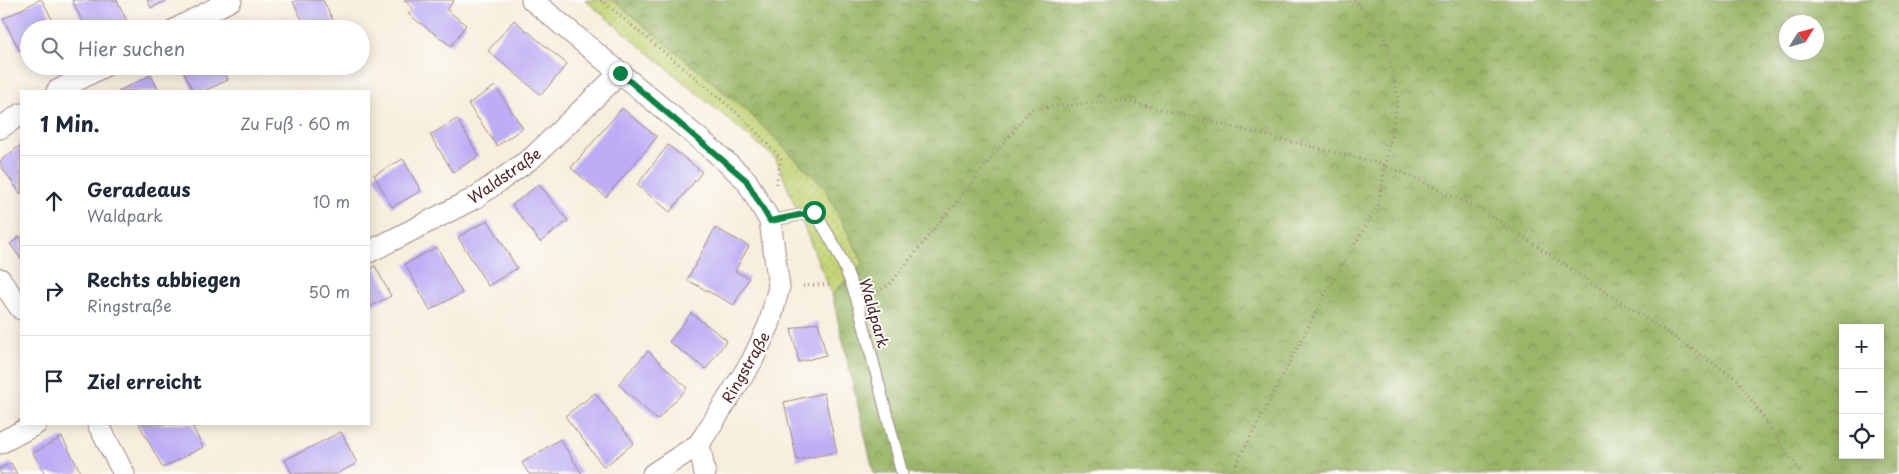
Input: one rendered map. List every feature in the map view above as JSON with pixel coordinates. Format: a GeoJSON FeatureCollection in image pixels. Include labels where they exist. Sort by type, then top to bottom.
{"type":"FeatureCollection","features":[{"type":"Feature","properties":{"kind":"street"},"geometry":{"type":"LineString","coordinates":[[193,20],[231,0]]}},
{"type":"Feature","properties":{"kind":"street","name":"Ringstraße"},"geometry":{"type":"LineString","coordinates":[[532,0],[746,180],[770,221],[779,287],[769,325],[752,361],[699,444]]}},
{"type":"Feature","properties":{"kind":"street","name":"Waldstraße"},"geometry":{"type":"LineString","coordinates":[[370,251],[475,198],[533,157],[620,73]]}},
{"type":"Feature","properties":{"kind":"street"},"geometry":{"type":"LineString","coordinates":[[59,90],[87,75]]}},
{"type":"Feature","properties":{"kind":"street"},"geometry":{"type":"LineString","coordinates":[[0,128],[20,115]]}},
{"type":"Feature","properties":{"kind":"street"},"geometry":{"type":"LineString","coordinates":[[0,279],[20,308]]}},
{"type":"Feature","properties":{"kind":"street"},"geometry":{"type":"LineString","coordinates":[[0,443],[34,425]]}},
{"type":"Feature","properties":{"kind":"street"},"geometry":{"type":"LineString","coordinates":[[99,425],[124,474]]}},
{"type":"Feature","properties":{"kind":"street"},"geometry":{"type":"LineString","coordinates":[[653,474],[699,444],[705,474]]}},
{"type":"Feature","properties":{"kind":"lane","name":"Waldpark"},"geometry":{"type":"LineString","coordinates":[[770,221],[814,212],[833,240],[852,283],[858,303],[902,474]]}},
{"type":"Feature","properties":{"kind":"path"},"geometry":{"type":"LineString","coordinates":[[601,0],[741,116],[781,158]]}},
{"type":"Feature","properties":{"kind":"path"},"geometry":{"type":"LineString","coordinates":[[1234,474],[1236,465],[1322,299],[1378,206],[1398,99],[1383,31],[1354,0]]}},
{"type":"Feature","properties":{"kind":"path"},"geometry":{"type":"LineString","coordinates":[[858,303],[890,284],[1030,109],[1123,100],[1386,165],[1484,211],[1737,379],[1802,474]]}},
{"type":"Feature","properties":{"kind":"path"},"geometry":{"type":"LineString","coordinates":[[779,287],[852,283]]}},
{"type":"Feature","properties":{"kind":"green space"},"geometry":{"type":"Polygon","coordinates":[[[585,0],[613,0],[747,111],[824,187],[863,262],[832,295],[776,159],[585,0]]]}},
{"type":"Feature","properties":{"kind":"green space"},"geometry":{"type":"Polygon","coordinates":[[[613,0],[1899,0],[1899,474],[874,474],[832,295],[863,262],[824,187],[747,111],[613,0]]]}},
{"type":"Feature","properties":{"kind":"building"},"geometry":{"type":"Polygon","coordinates":[[[42,0],[52,20],[20,20],[20,51],[3,19],[42,0]]]}},
{"type":"Feature","properties":{"kind":"building"},"geometry":{"type":"Polygon","coordinates":[[[72,0],[117,0],[127,20],[82,20],[72,0]]]}},
{"type":"Feature","properties":{"kind":"building"},"geometry":{"type":"Polygon","coordinates":[[[147,0],[168,0],[151,8],[147,0]]]}},
{"type":"Feature","properties":{"kind":"building"},"geometry":{"type":"Polygon","coordinates":[[[298,0],[323,0],[333,20],[302,20],[293,2],[298,0]]]}},
{"type":"Feature","properties":{"kind":"building"},"geometry":{"type":"Polygon","coordinates":[[[404,0],[454,0],[447,10],[466,25],[451,46],[408,14],[413,8],[404,0]]]}},
{"type":"Feature","properties":{"kind":"building"},"geometry":{"type":"Polygon","coordinates":[[[514,20],[567,64],[541,95],[488,51],[514,20]]]}},
{"type":"Feature","properties":{"kind":"building"},"geometry":{"type":"Polygon","coordinates":[[[151,75],[158,90],[120,90],[151,75]]]}},
{"type":"Feature","properties":{"kind":"building"},"geometry":{"type":"Polygon","coordinates":[[[185,75],[226,75],[228,80],[206,90],[193,90],[185,75]]]}},
{"type":"Feature","properties":{"kind":"building"},"geometry":{"type":"Polygon","coordinates":[[[495,86],[523,128],[497,146],[468,104],[495,86]]]}},
{"type":"Feature","properties":{"kind":"building"},"geometry":{"type":"Polygon","coordinates":[[[622,108],[657,137],[606,197],[571,168],[622,108]]]}},
{"type":"Feature","properties":{"kind":"building"},"geometry":{"type":"Polygon","coordinates":[[[457,119],[479,156],[453,172],[430,135],[457,119]]]}},
{"type":"Feature","properties":{"kind":"building"},"geometry":{"type":"Polygon","coordinates":[[[668,145],[702,172],[670,212],[637,185],[668,145]]]}},
{"type":"Feature","properties":{"kind":"building"},"geometry":{"type":"Polygon","coordinates":[[[20,146],[20,193],[0,165],[0,161],[20,146]]]}},
{"type":"Feature","properties":{"kind":"building"},"geometry":{"type":"Polygon","coordinates":[[[403,159],[421,191],[392,207],[374,175],[403,159]]]}},
{"type":"Feature","properties":{"kind":"building"},"geometry":{"type":"Polygon","coordinates":[[[539,184],[568,221],[540,242],[512,205],[539,184]]]}},
{"type":"Feature","properties":{"kind":"building"},"geometry":{"type":"Polygon","coordinates":[[[488,220],[517,268],[488,286],[458,237],[488,220]]]}},
{"type":"Feature","properties":{"kind":"building"},"geometry":{"type":"Polygon","coordinates":[[[715,228],[749,246],[735,271],[749,278],[734,305],[687,280],[715,228]]]}},
{"type":"Feature","properties":{"kind":"building"},"geometry":{"type":"Polygon","coordinates":[[[20,237],[20,258],[10,244],[20,237]]]}},
{"type":"Feature","properties":{"kind":"building"},"geometry":{"type":"Polygon","coordinates":[[[437,247],[462,293],[430,310],[405,264],[437,247]]]}},
{"type":"Feature","properties":{"kind":"building"},"geometry":{"type":"Polygon","coordinates":[[[375,266],[391,296],[370,306],[370,268],[375,266]]]}},
{"type":"Feature","properties":{"kind":"building"},"geometry":{"type":"Polygon","coordinates":[[[691,313],[727,340],[706,369],[669,342],[691,313]]]}},
{"type":"Feature","properties":{"kind":"building"},"geometry":{"type":"Polygon","coordinates":[[[818,322],[826,355],[799,362],[791,329],[818,322]]]}},
{"type":"Feature","properties":{"kind":"building"},"geometry":{"type":"Polygon","coordinates":[[[648,351],[687,388],[657,420],[618,384],[648,351]]]}},
{"type":"Feature","properties":{"kind":"building"},"geometry":{"type":"Polygon","coordinates":[[[595,393],[634,443],[604,467],[565,416],[595,393]]]}},
{"type":"Feature","properties":{"kind":"building"},"geometry":{"type":"Polygon","coordinates":[[[824,393],[837,452],[797,460],[784,402],[824,393]]]}},
{"type":"Feature","properties":{"kind":"building"},"geometry":{"type":"Polygon","coordinates":[[[140,425],[192,425],[203,447],[163,468],[140,425]]]}},
{"type":"Feature","properties":{"kind":"building"},"geometry":{"type":"Polygon","coordinates":[[[341,432],[357,463],[337,474],[292,474],[285,460],[341,432]]]}},
{"type":"Feature","properties":{"kind":"building"},"geometry":{"type":"Polygon","coordinates":[[[62,437],[80,471],[76,474],[45,474],[33,453],[62,437]]]}},
{"type":"Feature","properties":{"kind":"building"},"geometry":{"type":"Polygon","coordinates":[[[560,439],[582,474],[529,474],[522,463],[560,439]]]}},
{"type":"Feature","properties":{"kind":"building"},"geometry":{"type":"Polygon","coordinates":[[[11,463],[17,474],[0,474],[0,468],[11,463]]]}},
{"type":"Feature","properties":{"kind":"route"},"geometry":{"type":"LineString","coordinates":[[620,73],[746,180],[770,221],[814,212]]}}]}
